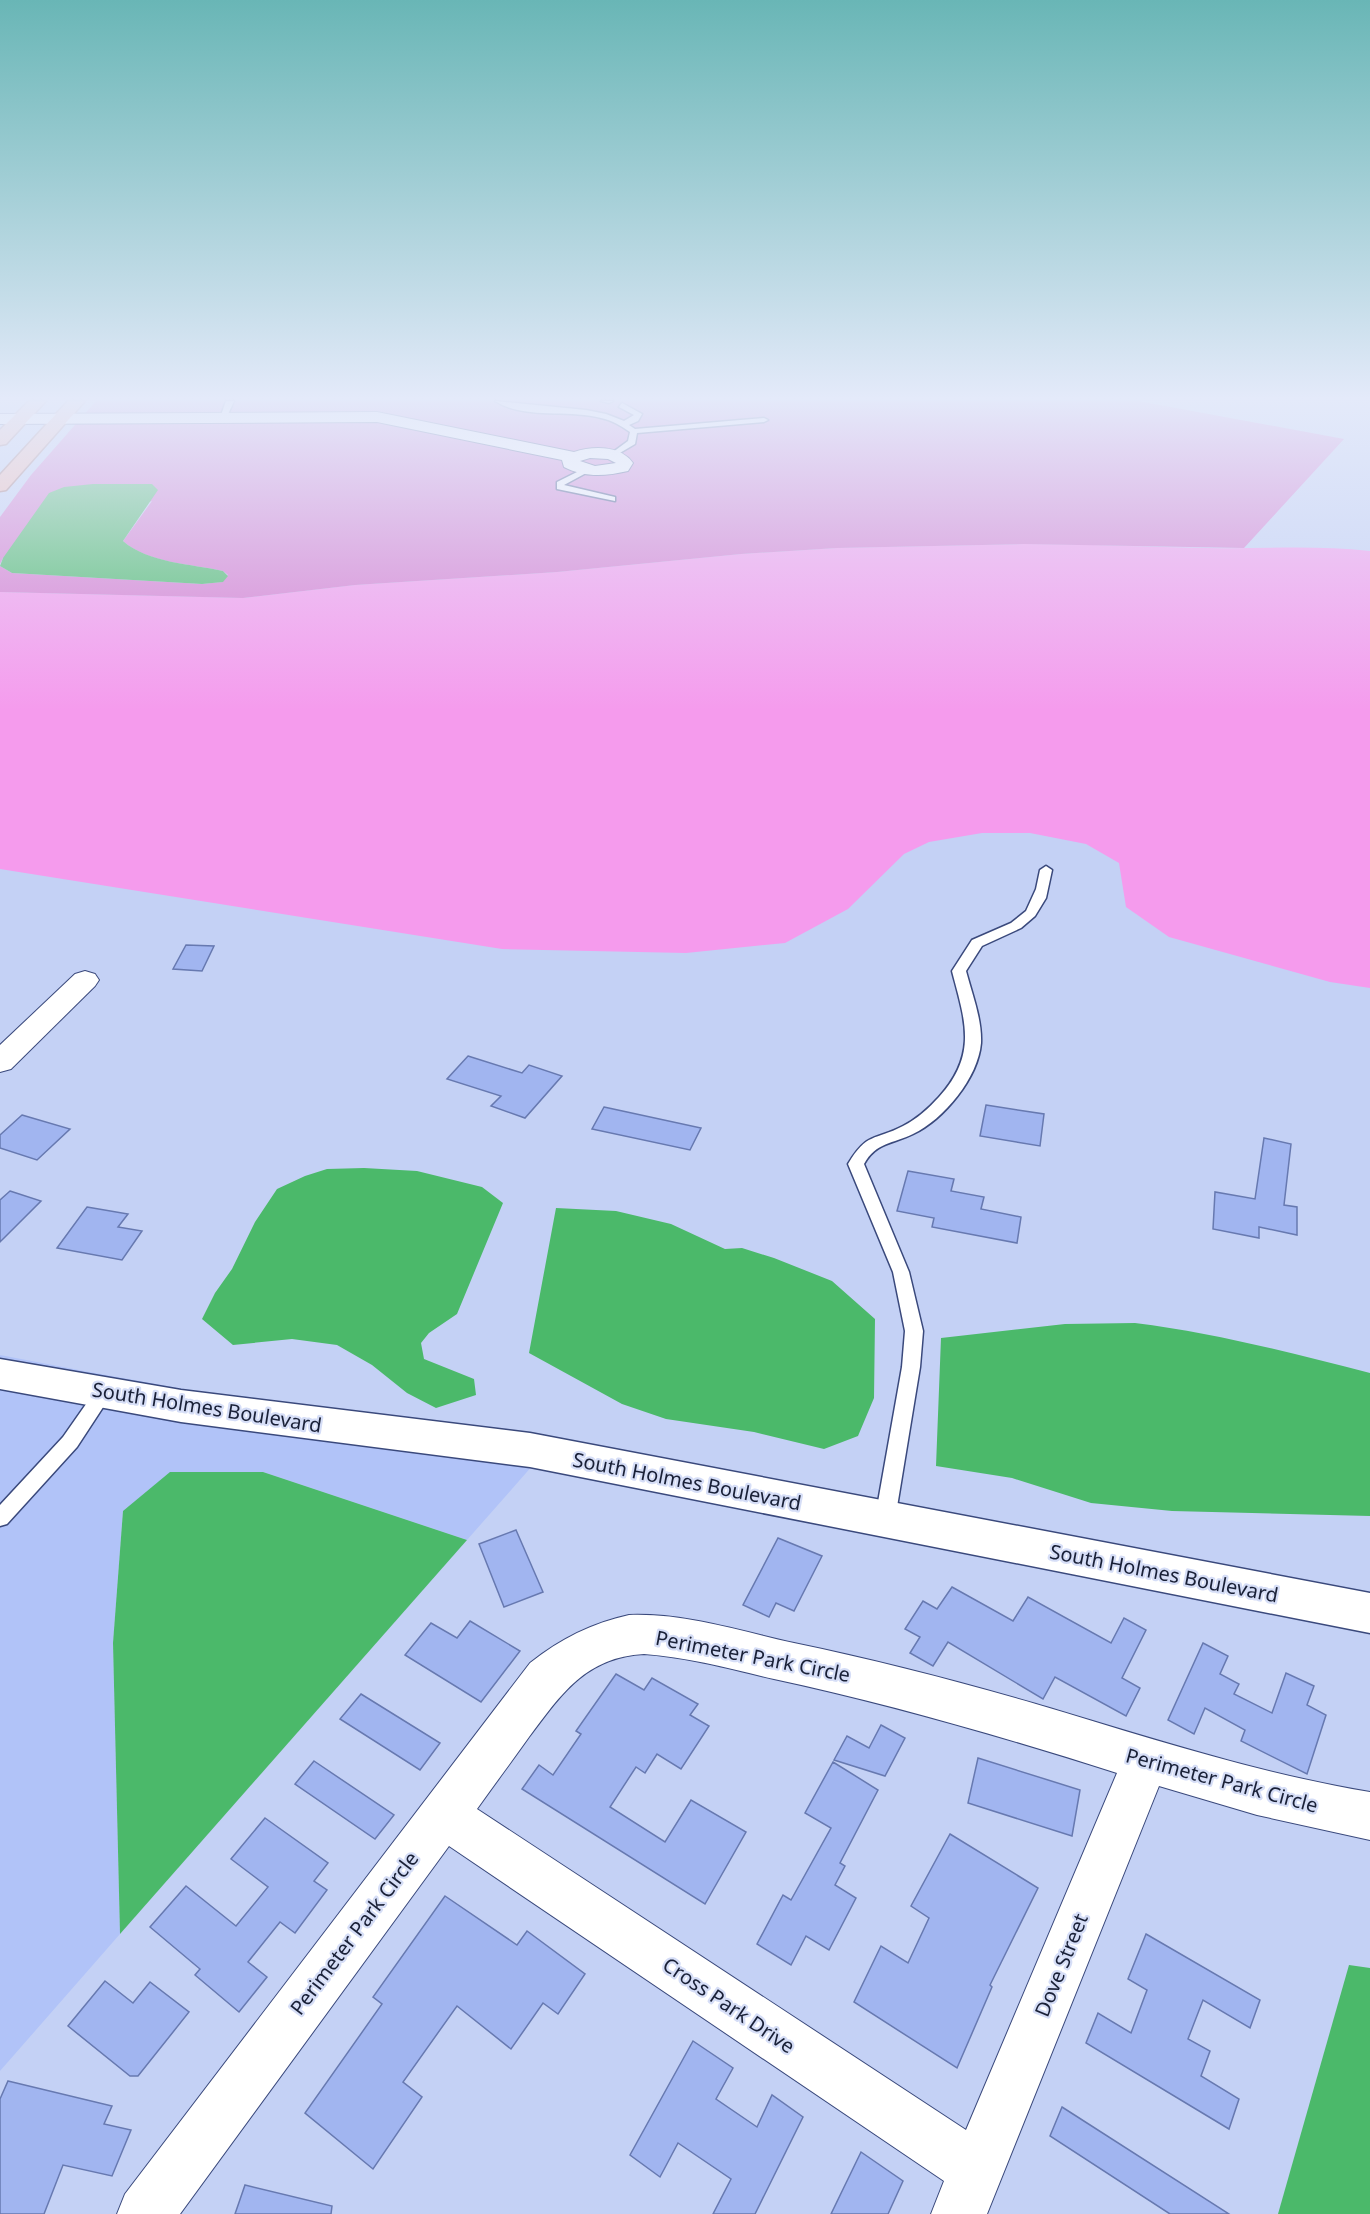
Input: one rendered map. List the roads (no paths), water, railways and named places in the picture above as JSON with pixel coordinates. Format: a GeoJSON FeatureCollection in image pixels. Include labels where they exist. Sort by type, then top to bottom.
{"type":"FeatureCollection","features":[{"type":"Feature","properties":{"kind":"main road","name":"South Holmes Boulevard"},"geometry":{"type":"LineString","coordinates":[[0,1374],[286,1420],[530,1450],[1370,1613]]}},
{"type":"Feature","properties":{"kind":"street"},"geometry":{"type":"LineString","coordinates":[[0,1062],[85,980]]}},
{"type":"Feature","properties":{"kind":"street","name":"Perimeter Park Circle"},"geometry":{"type":"LineString","coordinates":[[145,2214],[546,1678],[570,1657],[598,1643],[629,1635],[661,1635],[834,1671],[996,1713],[1268,1796],[1370,1816]]}},
{"type":"Feature","properties":{"kind":"street","name":"Dove Street"},"geometry":{"type":"LineString","coordinates":[[968,2192],[1146,1760]]}},
{"type":"Feature","properties":{"kind":"street","name":"Cross Park Drive"},"geometry":{"type":"LineString","coordinates":[[443,1814],[968,2192]]}},
{"type":"Feature","properties":{"kind":"lane"},"geometry":{"type":"LineString","coordinates":[[885,1519],[911,1367],[914,1331],[901,1272],[856,1164],[865,1149],[910,1129],[929,1116],[949,1095],[972,1053],[973,1035],[959,971],[976,944],[988,935],[1021,922],[1028,916],[1038,904],[1045,888],[1046,870]]}},
{"type":"Feature","properties":{"kind":"lane"},"geometry":{"type":"LineString","coordinates":[[0,1518],[70,1442],[104,1392]]}}]}
